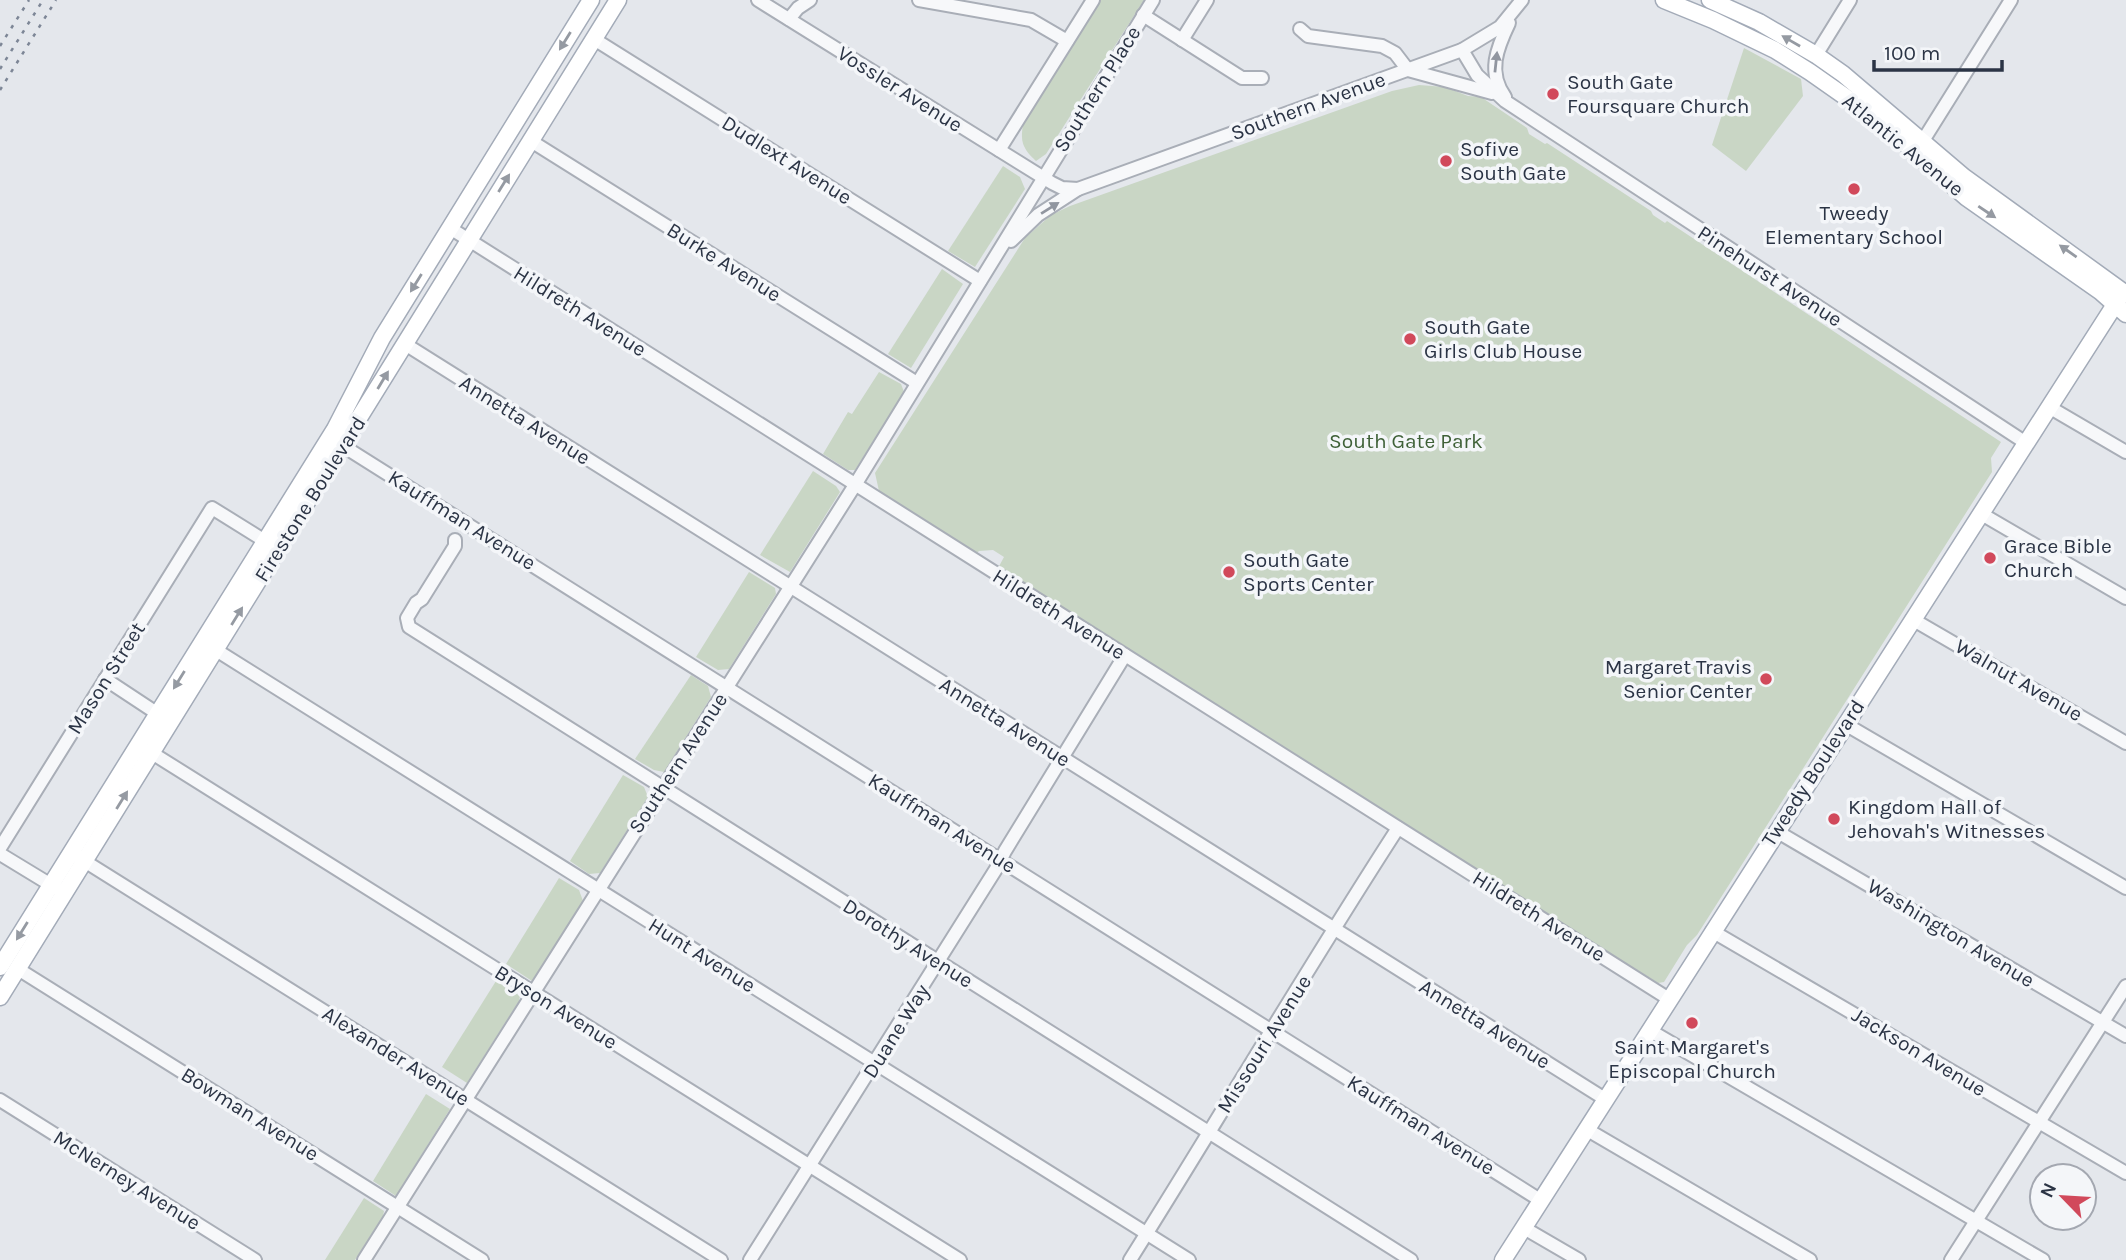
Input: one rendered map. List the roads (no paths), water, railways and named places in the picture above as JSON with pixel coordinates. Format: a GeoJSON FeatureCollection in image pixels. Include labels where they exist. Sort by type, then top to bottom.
{"type":"FeatureCollection","features":[{"type":"Feature","properties":{"kind":"main road","name":"Firestone Boulevard"},"geometry":{"type":"LineString","coordinates":[[78,857],[158,714],[335,429],[370,359],[591,0]]}},
{"type":"Feature","properties":{"kind":"main road","name":"Firestone Boulevard"},"geometry":{"type":"LineString","coordinates":[[0,967],[152,753],[618,0]]}},
{"type":"Feature","properties":{"kind":"main road","name":"Atlantic Avenue"},"geometry":{"type":"LineString","coordinates":[[1664,0],[1687,4],[1775,50],[1990,197],[2123,298]]}},
{"type":"Feature","properties":{"kind":"main road","name":"Atlantic Avenue"},"geometry":{"type":"LineString","coordinates":[[1710,0],[1759,22],[1816,55],[1843,74],[1919,147]]}},
{"type":"Feature","properties":{"kind":"main road","name":"Tweedy Boulevard"},"geometry":{"type":"LineString","coordinates":[[1503,1260],[1980,513],[2123,298]]}},
{"type":"Feature","properties":{"kind":"main road","name":"Firestone Boulevard"},"geometry":{"type":"LineString","coordinates":[[1,991],[18,969],[57,889]]}},
{"type":"Feature","properties":{"kind":"street","name":"Vossler Avenue"},"geometry":{"type":"LineString","coordinates":[[758,0],[1042,177]]}},
{"type":"Feature","properties":{"kind":"street"},"geometry":{"type":"LineString","coordinates":[[789,19],[798,8],[810,0]]}},
{"type":"Feature","properties":{"kind":"street"},"geometry":{"type":"LineString","coordinates":[[919,0],[1031,20],[1067,41]]}},
{"type":"Feature","properties":{"kind":"street"},"geometry":{"type":"LineString","coordinates":[[999,150],[1093,0]]}},
{"type":"Feature","properties":{"kind":"street","name":"Southern Place"},"geometry":{"type":"LineString","coordinates":[[1042,177],[1153,0]]}},
{"type":"Feature","properties":{"kind":"street"},"geometry":{"type":"LineString","coordinates":[[1182,40],[1208,0]]}},
{"type":"Feature","properties":{"kind":"street","name":"Southern Avenue"},"geometry":{"type":"LineString","coordinates":[[990,265],[1011,240],[1038,215],[1078,189],[1462,50],[1491,35],[1522,0]]}},
{"type":"Feature","properties":{"kind":"street"},"geometry":{"type":"LineString","coordinates":[[1816,55],[1850,0]]}},
{"type":"Feature","properties":{"kind":"street"},"geometry":{"type":"LineString","coordinates":[[1919,147],[2011,0]]}},
{"type":"Feature","properties":{"kind":"street","name":"Pinehurst Avenue"},"geometry":{"type":"LineString","coordinates":[[1513,13],[1496,53],[1494,65],[1497,85],[1515,108]]}},
{"type":"Feature","properties":{"kind":"street"},"geometry":{"type":"LineString","coordinates":[[1143,16],[1242,78],[1262,78]]}},
{"type":"Feature","properties":{"kind":"street"},"geometry":{"type":"LineString","coordinates":[[1300,29],[1308,36],[1317,38],[1382,46],[1395,53],[1408,71]]}},
{"type":"Feature","properties":{"kind":"street","name":"Dudlext Avenue"},"geometry":{"type":"LineString","coordinates":[[594,38],[979,281]]}},
{"type":"Feature","properties":{"kind":"street","name":"Pinehurst Avenue"},"geometry":{"type":"LineString","coordinates":[[1462,50],[1477,75],[1495,94],[1515,108],[2026,443]]}},
{"type":"Feature","properties":{"kind":"street","name":"Pinehurst Avenue"},"geometry":{"type":"LineString","coordinates":[[1408,71],[1495,94]]}},
{"type":"Feature","properties":{"kind":"street","name":"Burke Avenue"},"geometry":{"type":"LineString","coordinates":[[531,141],[917,383]]}},
{"type":"Feature","properties":{"kind":"street"},"geometry":{"type":"LineString","coordinates":[[1042,177],[1062,188],[1078,189]]}},
{"type":"Feature","properties":{"kind":"street","name":"Southern Avenue"},"geometry":{"type":"LineString","coordinates":[[364,1260],[855,485],[1042,177]]}},
{"type":"Feature","properties":{"kind":"street","name":"Hildreth Avenue"},"geometry":{"type":"LineString","coordinates":[[450,228],[1669,999]]}},
{"type":"Feature","properties":{"kind":"street","name":"Annetta Avenue"},"geometry":{"type":"LineString","coordinates":[[405,344],[1605,1099]]}},
{"type":"Feature","properties":{"kind":"street"},"geometry":{"type":"LineString","coordinates":[[2049,407],[2126,452]]}},
{"type":"Feature","properties":{"kind":"street","name":"Kauffman Avenue"},"geometry":{"type":"LineString","coordinates":[[343,446],[1540,1200]]}},
{"type":"Feature","properties":{"kind":"street","name":"Mason Street"},"geometry":{"type":"LineString","coordinates":[[0,848],[212,508],[265,541]]}},
{"type":"Feature","properties":{"kind":"street"},"geometry":{"type":"LineString","coordinates":[[1980,513],[2126,598]]}},
{"type":"Feature","properties":{"kind":"street","name":"Dorothy Avenue"},"geometry":{"type":"LineString","coordinates":[[466,523],[455,540],[449,543],[417,596],[406,623],[412,630],[1412,1260]]}},
{"type":"Feature","properties":{"kind":"street","name":"Walnut Avenue"},"geometry":{"type":"LineString","coordinates":[[1912,619],[2126,743]]}},
{"type":"Feature","properties":{"kind":"street","name":"Hunt Avenue"},"geometry":{"type":"LineString","coordinates":[[216,650],[1189,1260]]}},
{"type":"Feature","properties":{"kind":"street","name":"Duane Way"},"geometry":{"type":"LineString","coordinates":[[750,1260],[939,962],[1125,655]]}},
{"type":"Feature","properties":{"kind":"street"},"geometry":{"type":"LineString","coordinates":[[105,679],[158,714]]}},
{"type":"Feature","properties":{"kind":"street"},"geometry":{"type":"LineString","coordinates":[[1845,724],[2126,888]]}},
{"type":"Feature","properties":{"kind":"street","name":"Bryson Avenue"},"geometry":{"type":"LineString","coordinates":[[152,753],[960,1260]]}},
{"type":"Feature","properties":{"kind":"street","name":"Missouri Avenue"},"geometry":{"type":"LineString","coordinates":[[1130,1260],[1398,828]]}},
{"type":"Feature","properties":{"kind":"street","name":"Washington Avenue"},"geometry":{"type":"LineString","coordinates":[[1776,831],[2126,1036]]}},
{"type":"Feature","properties":{"kind":"street"},"geometry":{"type":"LineString","coordinates":[[0,854],[57,889]]}},
{"type":"Feature","properties":{"kind":"street","name":"Alexander Avenue"},"geometry":{"type":"LineString","coordinates":[[78,857],[721,1260]]}},
{"type":"Feature","properties":{"kind":"street","name":"Jackson Avenue"},"geometry":{"type":"LineString","coordinates":[[1712,931],[2126,1173]]}},
{"type":"Feature","properties":{"kind":"street","name":"Bowman Avenue"},"geometry":{"type":"LineString","coordinates":[[18,969],[482,1260]]}},
{"type":"Feature","properties":{"kind":"street"},"geometry":{"type":"LineString","coordinates":[[1951,1260],[2126,986]]}},
{"type":"Feature","properties":{"kind":"street"},"geometry":{"type":"LineString","coordinates":[[1649,1030],[2043,1260]]}},
{"type":"Feature","properties":{"kind":"street","name":"McNerney Avenue"},"geometry":{"type":"LineString","coordinates":[[0,1100],[255,1260]]}},
{"type":"Feature","properties":{"kind":"street"},"geometry":{"type":"LineString","coordinates":[[1586,1129],[1810,1260]]}},
{"type":"Feature","properties":{"kind":"street"},"geometry":{"type":"LineString","coordinates":[[1524,1228],[1579,1260]]}},
{"type":"Feature","properties":{"kind":"railway"},"geometry":{"type":"LineString","coordinates":[[0,46],[29,0]]}},
{"type":"Feature","properties":{"kind":"railway"},"geometry":{"type":"LineString","coordinates":[[0,69],[43,0]]}},
{"type":"Feature","properties":{"kind":"railway"},"geometry":{"type":"LineString","coordinates":[[0,90],[56,0]]}},
{"type":"Feature","properties":{"kind":"place","name":"South Gate Foursquare Church"},"geometry":{"type":"Point","coordinates":[1553,94]}},
{"type":"Feature","properties":{"kind":"place","name":"Sofive South Gate"},"geometry":{"type":"Point","coordinates":[1446,161]}},
{"type":"Feature","properties":{"kind":"place","name":"Tweedy Elementary School"},"geometry":{"type":"Point","coordinates":[1854,189]}},
{"type":"Feature","properties":{"kind":"place","name":"South Gate Girls Club House"},"geometry":{"type":"Point","coordinates":[1410,339]}},
{"type":"Feature","properties":{"kind":"place","name":"Grace Bible Church"},"geometry":{"type":"Point","coordinates":[1990,558]}},
{"type":"Feature","properties":{"kind":"place","name":"South Gate Sports Center"},"geometry":{"type":"Point","coordinates":[1229,572]}},
{"type":"Feature","properties":{"kind":"place","name":"Margaret Travis Senior Center"},"geometry":{"type":"Point","coordinates":[1766,679]}},
{"type":"Feature","properties":{"kind":"place","name":"Kingdom Hall of Jehovah's Witnesses"},"geometry":{"type":"Point","coordinates":[1834,819]}},
{"type":"Feature","properties":{"kind":"place","name":"Saint Margaret's Episcopal Church"},"geometry":{"type":"Point","coordinates":[1692,1023]}},
{"type":"Feature","properties":{"kind":"park label","name":"South Gate Park"},"geometry":{"type":"Point","coordinates":[1406,441]}}]}
